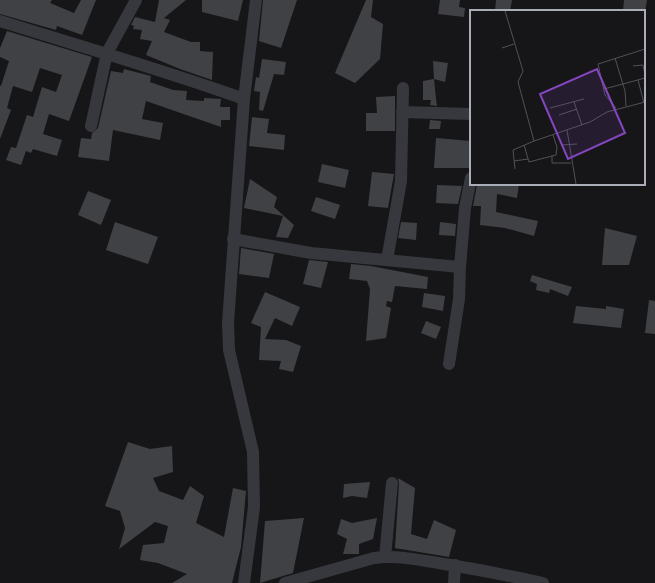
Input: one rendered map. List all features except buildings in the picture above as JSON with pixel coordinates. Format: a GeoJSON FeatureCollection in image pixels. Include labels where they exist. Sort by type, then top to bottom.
{"type":"FeatureCollection","features":[{"type":"Feature","properties":{"kind":"street"},"geometry":{"type":"LineString","coordinates":[[91,126],[107,53],[136,0]]}},
{"type":"Feature","properties":{"kind":"street"},"geometry":{"type":"LineString","coordinates":[[244,583],[254,507],[252,452],[229,350],[228,323],[244,99],[256,0]]}},
{"type":"Feature","properties":{"kind":"street"},"geometry":{"type":"LineString","coordinates":[[0,22],[107,53],[244,99]]}},
{"type":"Feature","properties":{"kind":"street"},"geometry":{"type":"LineString","coordinates":[[387,260],[401,181],[403,88]]}},
{"type":"Feature","properties":{"kind":"street"},"geometry":{"type":"LineString","coordinates":[[402,112],[470,114]]}},
{"type":"Feature","properties":{"kind":"street"},"geometry":{"type":"LineString","coordinates":[[449,364],[459,299],[465,208],[470,183]]}},
{"type":"Feature","properties":{"kind":"street"},"geometry":{"type":"LineString","coordinates":[[233,239],[311,253],[460,267]]}},
{"type":"Feature","properties":{"kind":"street"},"geometry":{"type":"LineString","coordinates":[[385,557],[392,484]]}},
{"type":"Feature","properties":{"kind":"street"},"geometry":{"type":"LineString","coordinates":[[284,583],[374,558],[385,557],[401,557],[455,565],[543,583]]}},
{"type":"Feature","properties":{"kind":"street"},"geometry":{"type":"LineString","coordinates":[[454,583],[455,565]]}}]}
